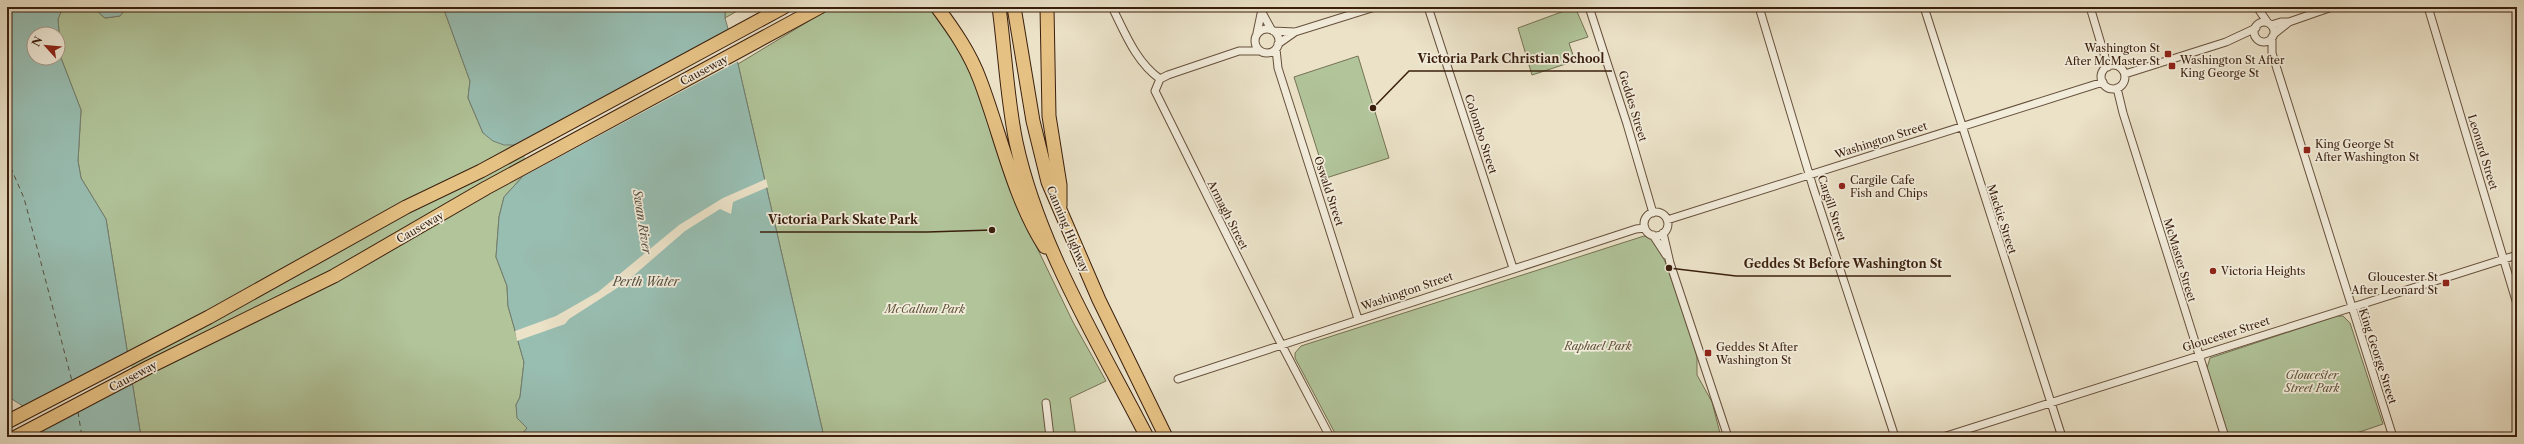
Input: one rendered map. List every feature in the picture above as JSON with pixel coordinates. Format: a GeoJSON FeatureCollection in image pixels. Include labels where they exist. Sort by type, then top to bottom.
{"type":"FeatureCollection","features":[{"type":"Feature","properties":{"kind":"highway","name":"Causeway"},"geometry":{"type":"LineString","coordinates":[[7,422],[146,350],[406,207],[481,172],[743,31],[784,7]]}},
{"type":"Feature","properties":{"kind":"highway","name":"Causeway"},"geometry":{"type":"LineString","coordinates":[[16,437],[149,367],[334,276],[486,188],[820,7]]}},
{"type":"Feature","properties":{"kind":"highway"},"geometry":{"type":"LineString","coordinates":[[937,7],[958,36],[975,69],[1029,216],[1035,230],[1060,268]]}},
{"type":"Feature","properties":{"kind":"highway","name":"Canning Highway"},"geometry":{"type":"LineString","coordinates":[[999,7],[1016,143],[1029,188],[1060,268],[1147,437]]}},
{"type":"Feature","properties":{"kind":"highway","name":"Canning Highway"},"geometry":{"type":"LineString","coordinates":[[1014,7],[1036,136],[1048,182],[1060,214],[1099,300],[1166,437]]}},
{"type":"Feature","properties":{"kind":"highway"},"geometry":{"type":"LineString","coordinates":[[1048,7],[1049,116],[1060,185],[1060,214]]}},
{"type":"Feature","properties":{"kind":"street"},"geometry":{"type":"LineString","coordinates":[[1112,7],[1134,52],[1149,70],[1160,79],[1239,51],[1272,53],[1277,46],[1295,32],[1376,7]]}},
{"type":"Feature","properties":{"kind":"street","name":"Colombo Street"},"geometry":{"type":"LineString","coordinates":[[1428,7],[1513,268]]}},
{"type":"Feature","properties":{"kind":"street","name":"Geddes Street"},"geometry":{"type":"LineString","coordinates":[[1589,7],[1627,124],[1653,213]]}},
{"type":"Feature","properties":{"kind":"street","name":"Cargill Street"},"geometry":{"type":"LineString","coordinates":[[1759,7],[1810,174],[1895,437]]}},
{"type":"Feature","properties":{"kind":"street","name":"Mackie Street"},"geometry":{"type":"LineString","coordinates":[[1924,7],[2062,437]]}},
{"type":"Feature","properties":{"kind":"street"},"geometry":{"type":"LineString","coordinates":[[2090,7],[2108,66]]}},
{"type":"Feature","properties":{"kind":"street"},"geometry":{"type":"LineString","coordinates":[[2257,7],[2270,24]]}},
{"type":"Feature","properties":{"kind":"street"},"geometry":{"type":"LineString","coordinates":[[2257,7],[2256,27],[2260,40]]}},
{"type":"Feature","properties":{"kind":"street"},"geometry":{"type":"LineString","coordinates":[[2125,74],[2241,36],[2262,22],[2270,24],[2289,22],[2332,7]]}},
{"type":"Feature","properties":{"kind":"street","name":"Leonard Street"},"geometry":{"type":"LineString","coordinates":[[2428,7],[2517,304]]}},
{"type":"Feature","properties":{"kind":"street"},"geometry":{"type":"LineString","coordinates":[[1260,11],[1279,38],[1277,46]]}},
{"type":"Feature","properties":{"kind":"street"},"geometry":{"type":"LineString","coordinates":[[1260,11],[1256,36],[1263,52]]}},
{"type":"Feature","properties":{"kind":"street"},"geometry":{"type":"LineString","coordinates":[[2241,36],[2260,40],[2273,35],[2289,22]]}},
{"type":"Feature","properties":{"kind":"street","name":"King George Street"},"geometry":{"type":"LineString","coordinates":[[2270,24],[2273,35],[2272,53],[2350,306],[2393,437]]}},
{"type":"Feature","properties":{"kind":"street"},"geometry":{"type":"LineString","coordinates":[[1239,51],[1264,29],[1295,32]]}},
{"type":"Feature","properties":{"kind":"street","name":"King George Street"},"geometry":{"type":"LineString","coordinates":[[2260,40],[2272,53]]}},
{"type":"Feature","properties":{"kind":"street","name":"Oswald Street"},"geometry":{"type":"LineString","coordinates":[[1277,46],[1278,68],[1358,320]]}},
{"type":"Feature","properties":{"kind":"street","name":"Oswald Street"},"geometry":{"type":"LineString","coordinates":[[1263,52],[1278,68]]}},
{"type":"Feature","properties":{"kind":"street"},"geometry":{"type":"LineString","coordinates":[[2108,66],[2117,66],[2125,74],[2124,81],[2117,88],[2109,88],[2102,82],[2102,73],[2108,66]]}},
{"type":"Feature","properties":{"kind":"street","name":"Armagh Street"},"geometry":{"type":"LineString","coordinates":[[1160,79],[1155,91],[1157,98],[1281,344],[1330,437]]}},
{"type":"Feature","properties":{"kind":"street","name":"Washington Street"},"geometry":{"type":"LineString","coordinates":[[1667,220],[2102,82]]}},
{"type":"Feature","properties":{"kind":"street","name":"McMaster Street"},"geometry":{"type":"LineString","coordinates":[[2117,88],[2123,113],[2225,437]]}},
{"type":"Feature","properties":{"kind":"street"},"geometry":{"type":"LineString","coordinates":[[1670,263],[1653,235],[1645,228],[1646,219],[1653,213],[1663,214],[1667,220],[1668,225],[1664,233],[1670,263],[1728,437]]}},
{"type":"Feature","properties":{"kind":"street","name":"Washington Street"},"geometry":{"type":"LineString","coordinates":[[1178,379],[1513,268],[1636,229],[1645,228]]}},
{"type":"Feature","properties":{"kind":"street"},"geometry":{"type":"LineString","coordinates":[[1653,235],[1664,233]]}},
{"type":"Feature","properties":{"kind":"street","name":"Gloucester Street"},"geometry":{"type":"LineString","coordinates":[[1943,437],[2198,354],[2517,255]]}},
{"type":"Feature","properties":{"kind":"street"},"geometry":{"type":"LineString","coordinates":[[1046,403],[1050,437]]}},
{"type":"Feature","properties":{"kind":"green space"},"geometry":{"type":"Polygon","coordinates":[[[63,7],[92,7],[105,18],[120,16],[127,7],[443,7],[470,81],[468,98],[483,133],[523,145],[527,157],[525,174],[504,197],[499,217],[496,257],[507,286],[508,306],[524,362],[520,397],[516,405],[518,418],[527,428],[520,437],[141,437],[106,219],[81,178],[78,161],[81,110],[64,66],[66,66],[66,26],[59,26],[58,19],[63,7]]]}},
{"type":"Feature","properties":{"kind":"green space"},"geometry":{"type":"Polygon","coordinates":[[[725,7],[744,7],[725,18],[725,7]]]}},
{"type":"Feature","properties":{"kind":"green space","name":"McCallum Park"},"geometry":{"type":"Polygon","coordinates":[[[832,7],[930,7],[959,49],[978,84],[1025,223],[1073,322],[1106,381],[1070,398],[1076,437],[824,437],[738,64],[832,7]]]}},
{"type":"Feature","properties":{"kind":"green space"},"geometry":{"type":"Polygon","coordinates":[[[1575,7],[1588,37],[1569,43],[1575,61],[1532,75],[1518,28],[1575,7]]]}},
{"type":"Feature","properties":{"kind":"green space"},"geometry":{"type":"Polygon","coordinates":[[[1358,56],[1389,158],[1326,178],[1294,77],[1358,56]]]}},
{"type":"Feature","properties":{"kind":"green space","name":"Raphael Park"},"geometry":{"type":"Polygon","coordinates":[[[1644,236],[1655,240],[1667,266],[1697,357],[1697,375],[1712,402],[1721,437],[1337,437],[1295,358],[1295,353],[1301,346],[1644,236]]]}},
{"type":"Feature","properties":{"kind":"green space","name":"Gloucester Street Park"},"geometry":{"type":"Polygon","coordinates":[[[2337,316],[2343,316],[2350,323],[2383,424],[2345,437],[2228,437],[2207,368],[2210,358],[2337,316]]]}},
{"type":"Feature","properties":{"kind":"water"},"geometry":{"type":"Polygon","coordinates":[[[7,7],[63,7],[58,19],[59,26],[26,26],[26,66],[64,66],[81,110],[78,161],[81,178],[106,219],[141,437],[38,437],[26,408],[7,396],[7,7]]]}},
{"type":"Feature","properties":{"kind":"water"},"geometry":{"type":"Polygon","coordinates":[[[92,7],[127,7],[120,16],[105,18],[92,7]]]}},
{"type":"Feature","properties":{"kind":"water","name":"Perth Water"},"geometry":{"type":"Polygon","coordinates":[[[443,7],[725,7],[725,18],[738,64],[824,437],[520,437],[527,428],[517,418],[516,405],[520,397],[524,362],[508,306],[507,286],[496,257],[499,217],[504,197],[525,174],[527,157],[523,145],[504,145],[493,141],[483,133],[468,98],[470,81],[443,7]]]}},
{"type":"Feature","properties":{"kind":"pier"},"geometry":{"type":"Polygon","coordinates":[[[731,31],[739,61],[518,179],[523,173],[525,157],[522,147],[731,31]]]}},
{"type":"Feature","properties":{"kind":"pier"},"geometry":{"type":"Polygon","coordinates":[[[766,179],[768,187],[733,202],[731,214],[720,209],[685,231],[625,283],[569,319],[565,324],[517,341],[515,331],[556,316],[598,292],[679,225],[723,198],[766,179]]]}},
{"type":"Feature","properties":{"kind":"pier"},"geometry":{"type":"Polygon","coordinates":[[[129,352],[134,383],[35,435],[24,409],[129,352]]]}},
{"type":"Feature","properties":{"kind":"ferry route"},"geometry":{"type":"LineString","coordinates":[[7,159],[24,198],[72,381]]}},
{"type":"Feature","properties":{"kind":"ferry route"},"geometry":{"type":"LineString","coordinates":[[78,412],[82,437]]}},
{"type":"Feature","properties":{"kind":"place","name":"Washington St After McMaster St"},"geometry":{"type":"Point","coordinates":[2168,54]}},
{"type":"Feature","properties":{"kind":"place","name":"Washington St After King George St"},"geometry":{"type":"Point","coordinates":[2172,66]}},
{"type":"Feature","properties":{"kind":"place","name":"Victoria Park Christian School"},"geometry":{"type":"Point","coordinates":[1373,108]}},
{"type":"Feature","properties":{"kind":"place","name":"King George St After Washington St"},"geometry":{"type":"Point","coordinates":[2307,150]}},
{"type":"Feature","properties":{"kind":"place","name":"Cargile Cafe Fish and Chips"},"geometry":{"type":"Point","coordinates":[1842,186]}},
{"type":"Feature","properties":{"kind":"place","name":"Victoria Park Skate Park"},"geometry":{"type":"Point","coordinates":[992,230]}},
{"type":"Feature","properties":{"kind":"place","name":"Geddes St Before Washington St"},"geometry":{"type":"Point","coordinates":[1669,268]}},
{"type":"Feature","properties":{"kind":"place","name":"Victoria Heights"},"geometry":{"type":"Point","coordinates":[2213,271]}},
{"type":"Feature","properties":{"kind":"place","name":"Gloucester St After Leonard St"},"geometry":{"type":"Point","coordinates":[2446,283]}},
{"type":"Feature","properties":{"kind":"place","name":"Geddes St After Washington St"},"geometry":{"type":"Point","coordinates":[1708,353]}},
{"type":"Feature","properties":{"kind":"water label","name":"Swan River"},"geometry":{"type":"Point","coordinates":[642,222]}}]}
